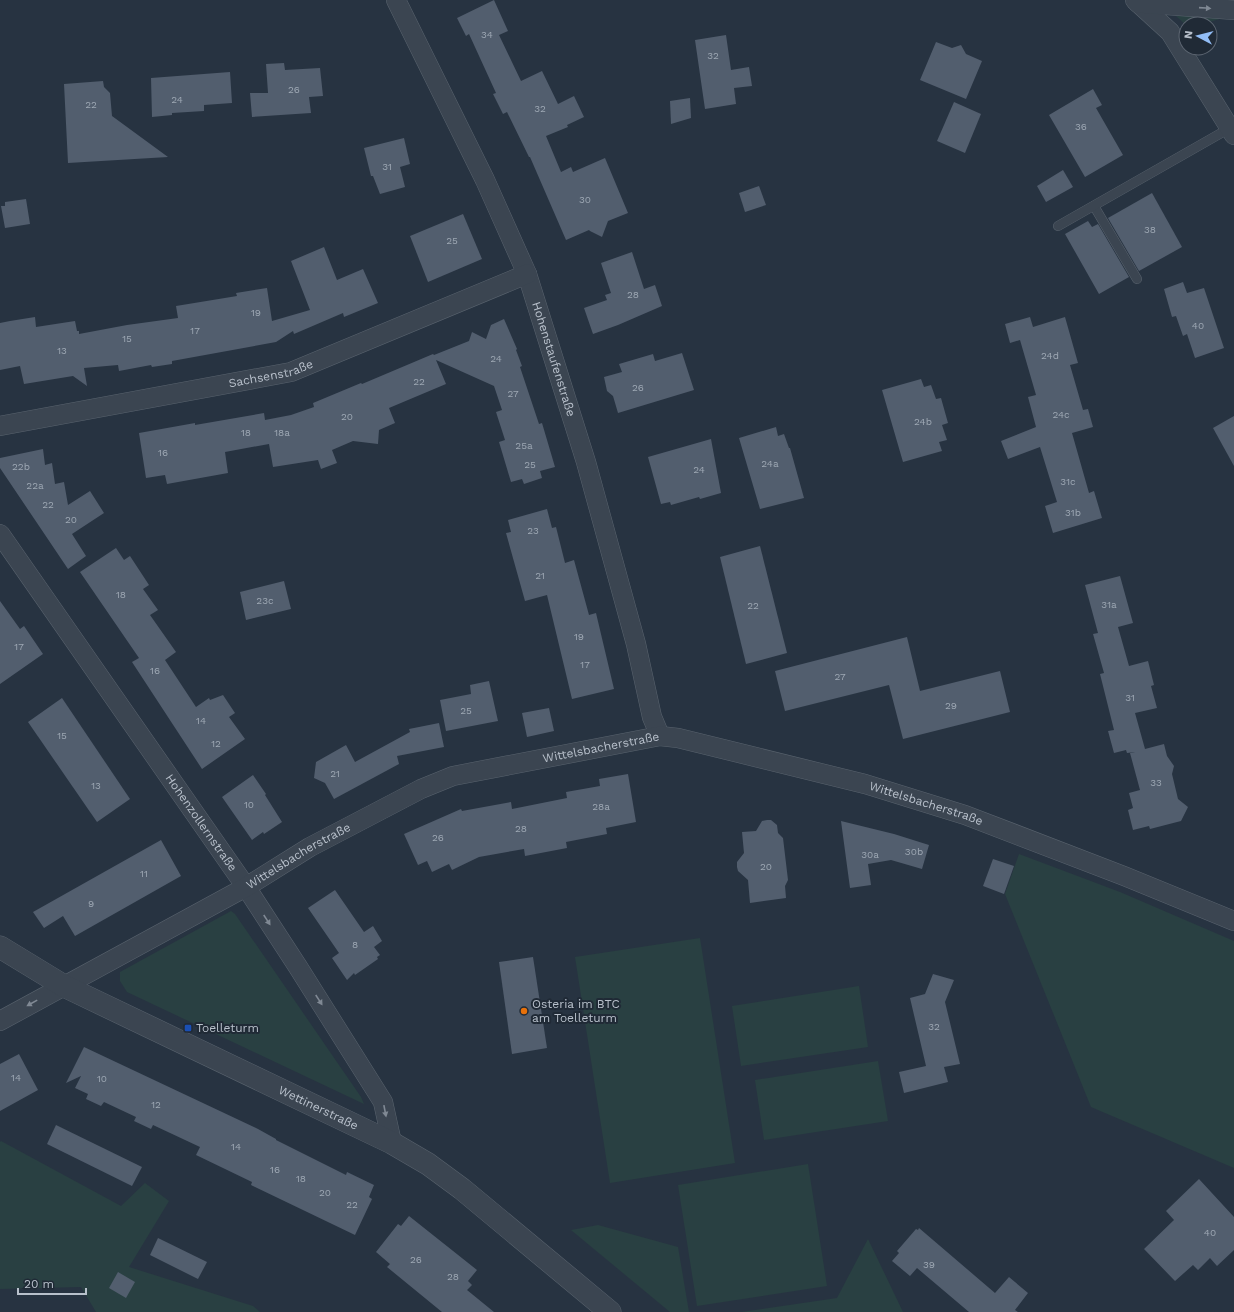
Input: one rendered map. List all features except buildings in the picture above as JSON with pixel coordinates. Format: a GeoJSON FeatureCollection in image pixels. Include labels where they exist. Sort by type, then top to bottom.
{"type":"FeatureCollection","features":[{"type":"Feature","properties":{"kind":"street","name":"Hohenstaufenstraße"},"geometry":{"type":"LineString","coordinates":[[396,0],[485,180],[527,274],[586,462],[636,644],[652,717],[660,736]]}},
{"type":"Feature","properties":{"kind":"street"},"geometry":{"type":"LineString","coordinates":[[1136,2],[1234,10]]}},
{"type":"Feature","properties":{"kind":"street"},"geometry":{"type":"LineString","coordinates":[[1136,2],[1170,32],[1232,131]]}},
{"type":"Feature","properties":{"kind":"street","name":"Sachsenstraße"},"geometry":{"type":"LineString","coordinates":[[0,426],[291,372],[527,274]]}},
{"type":"Feature","properties":{"kind":"street","name":"Hohenzollernstraße"},"geometry":{"type":"LineString","coordinates":[[0,534],[246,887],[384,1102],[392,1143]]}},
{"type":"Feature","properties":{"kind":"street","name":"Wittelsbacherstraße"},"geometry":{"type":"LineString","coordinates":[[0,1021],[246,887],[310,847],[421,789],[453,776],[660,736],[678,738],[865,784],[965,815],[1109,870],[1234,921]]}},
{"type":"Feature","properties":{"kind":"street","name":"Wettinerstraße"},"geometry":{"type":"LineString","coordinates":[[0,947],[64,986],[392,1143],[428,1164],[462,1189],[610,1312]]}},
{"type":"Feature","properties":{"kind":"lane"},"geometry":{"type":"LineString","coordinates":[[1058,226],[1232,131]]}},
{"type":"Feature","properties":{"kind":"lane"},"geometry":{"type":"LineString","coordinates":[[1094,206],[1138,279]]}},
{"type":"Feature","properties":{"kind":"green space"},"geometry":{"type":"Polygon","coordinates":[[[1158,0],[1234,0],[1234,18],[1227,17],[1218,20],[1218,16],[1178,16],[1178,18],[1158,0]]]}},
{"type":"Feature","properties":{"kind":"green space"},"geometry":{"type":"Polygon","coordinates":[[[1019,854],[1120,892],[1234,941],[1234,1168],[1091,1107],[1005,894],[1019,854]]]}},
{"type":"Feature","properties":{"kind":"green space"},"geometry":{"type":"Polygon","coordinates":[[[231,911],[235,914],[361,1097],[364,1104],[127,992],[120,981],[120,972],[231,911]]]}},
{"type":"Feature","properties":{"kind":"green space"},"geometry":{"type":"Polygon","coordinates":[[[700,938],[735,1163],[610,1183],[575,957],[700,938]]]}},
{"type":"Feature","properties":{"kind":"green space"},"geometry":{"type":"Polygon","coordinates":[[[859,986],[868,1047],[741,1066],[732,1006],[859,986]]]}},
{"type":"Feature","properties":{"kind":"green space"},"geometry":{"type":"Polygon","coordinates":[[[878,1061],[888,1121],[764,1140],[755,1080],[878,1061]]]}},
{"type":"Feature","properties":{"kind":"green space"},"geometry":{"type":"Polygon","coordinates":[[[1,1141],[121,1206],[145,1183],[169,1201],[129,1267],[253,1306],[260,1312],[96,1312],[81,1287],[0,1289],[1,1141]]]}},
{"type":"Feature","properties":{"kind":"green space"},"geometry":{"type":"Polygon","coordinates":[[[808,1164],[827,1286],[697,1306],[678,1185],[808,1164]]]}},
{"type":"Feature","properties":{"kind":"green space"},"geometry":{"type":"Polygon","coordinates":[[[598,1225],[678,1247],[689,1312],[670,1312],[571,1230],[598,1225]]]}},
{"type":"Feature","properties":{"kind":"green space"},"geometry":{"type":"Polygon","coordinates":[[[868,1239],[903,1312],[741,1312],[837,1298],[868,1239]]]}},
{"type":"Feature","properties":{"kind":"place","name":"Osteria im BTC am Toelleturm"},"geometry":{"type":"Point","coordinates":[524,1011]}},
{"type":"Feature","properties":{"kind":"place","name":"Toelleturm"},"geometry":{"type":"Point","coordinates":[188,1028]}}]}
